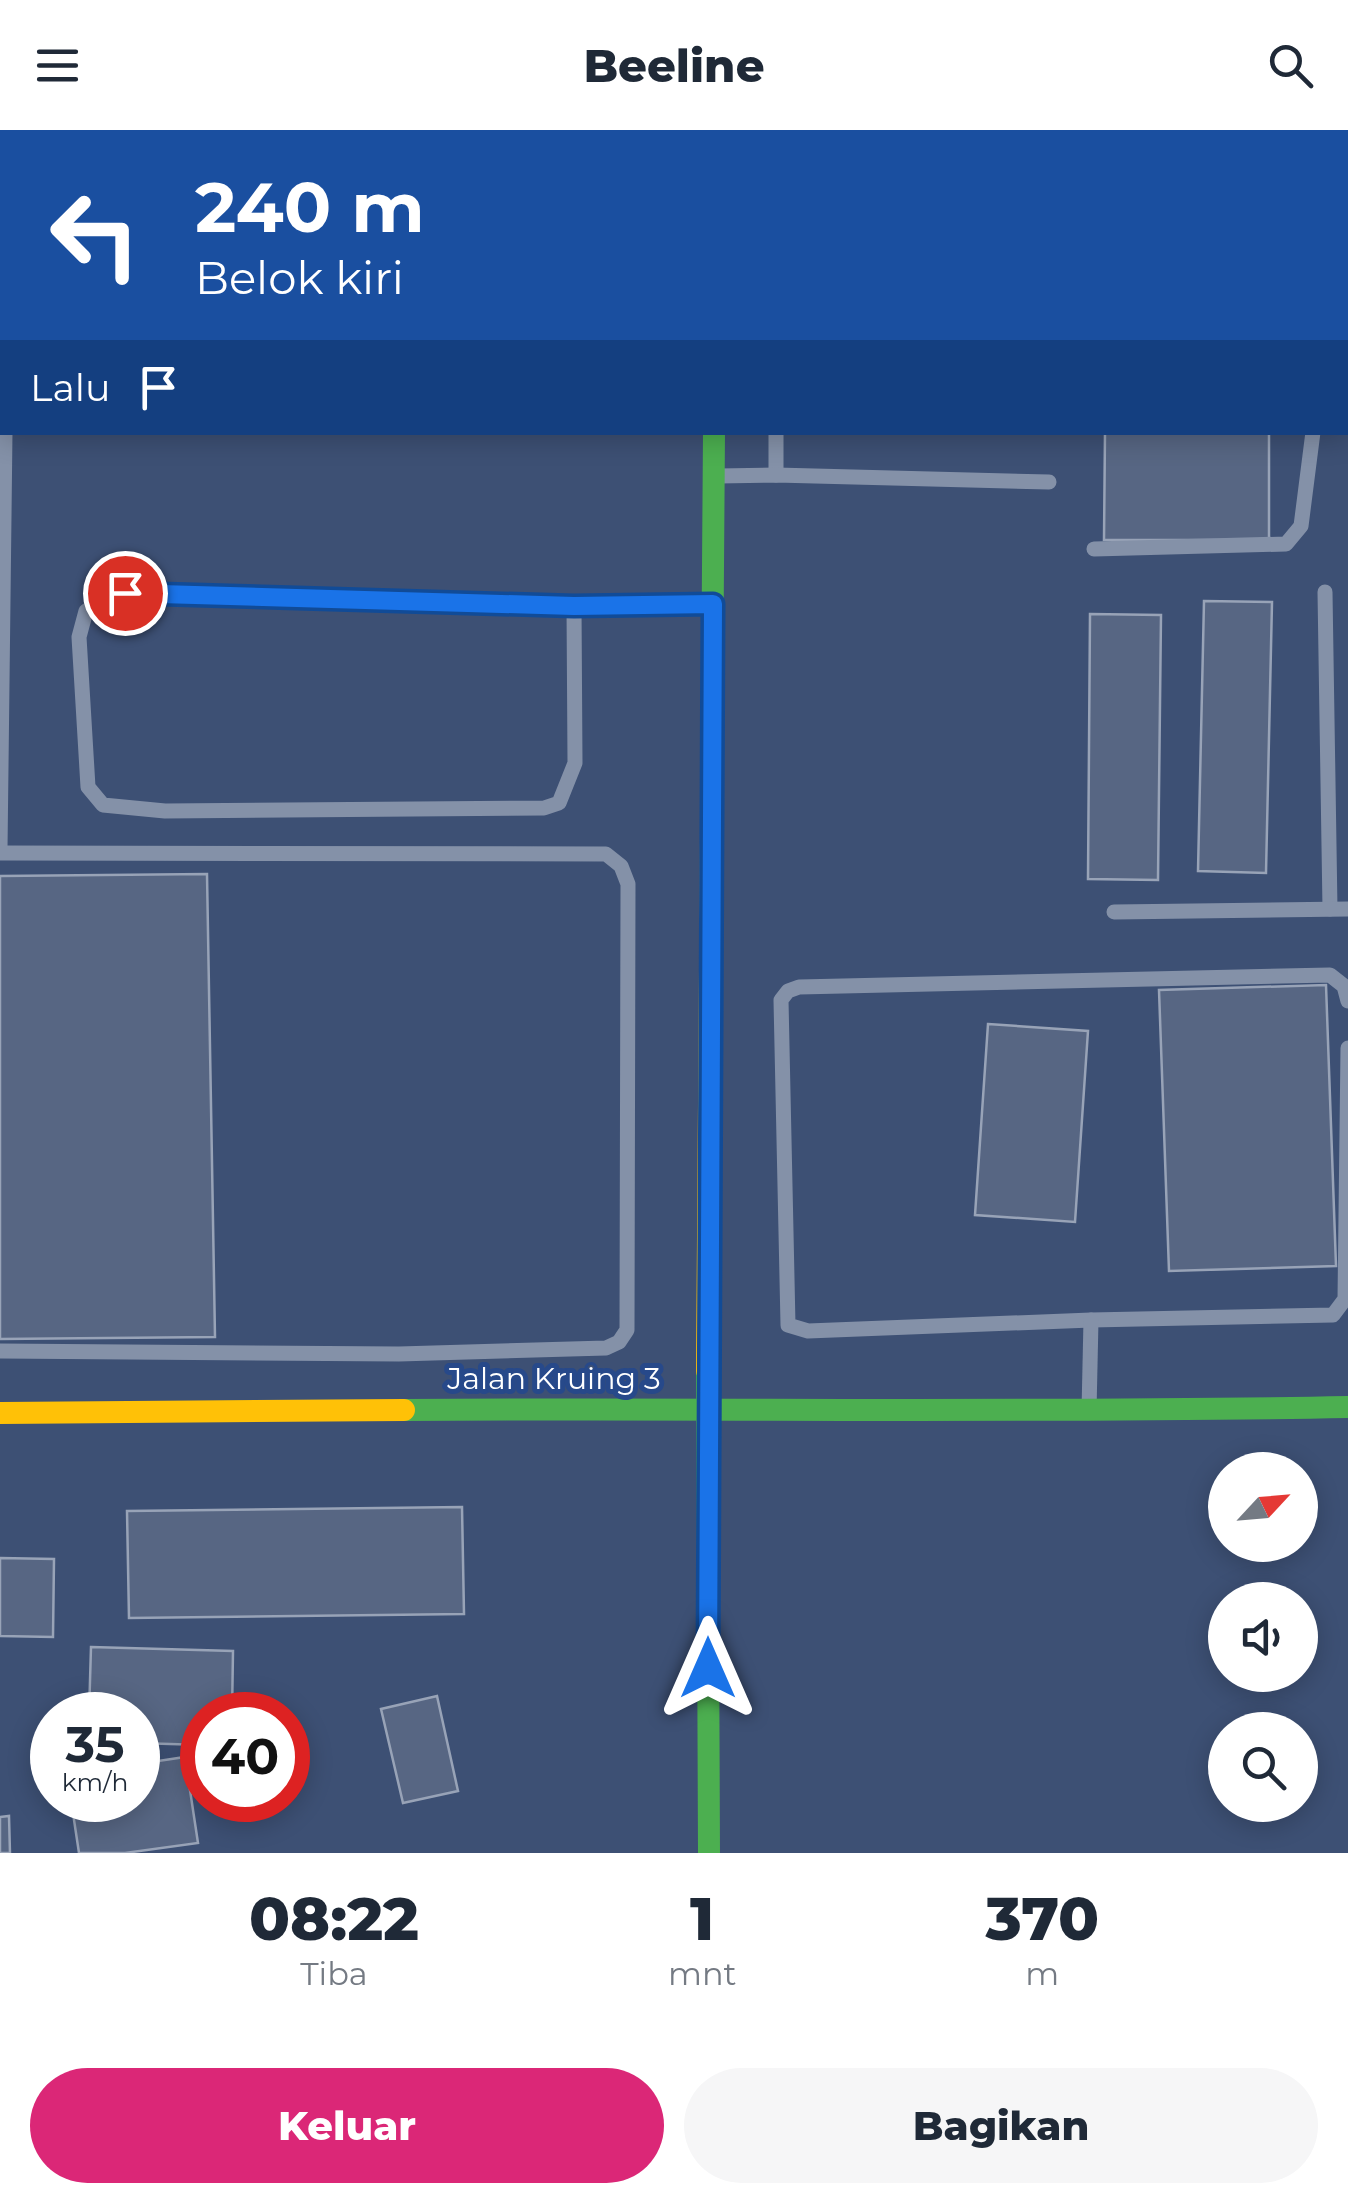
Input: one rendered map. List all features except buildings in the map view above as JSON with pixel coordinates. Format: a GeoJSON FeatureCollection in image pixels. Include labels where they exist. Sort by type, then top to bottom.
{"type":"FeatureCollection","features":[{"type":"Feature","properties":{"kind":"street"},"geometry":{"type":"LineString","coordinates":[[708,1853],[714,435]]}},
{"type":"Feature","properties":{"kind":"street","name":"Jalan Kruing 3"},"geometry":{"type":"LineString","coordinates":[[0,1413],[707,1408],[1089,1412],[1348,1407]]}},
{"type":"Feature","properties":{"kind":"lane"},"geometry":{"type":"LineString","coordinates":[[0,1351],[399,1354],[606,1348],[619,1342],[627,1330],[628,884],[622,866],[606,854],[0,851],[5,435]]}},
{"type":"Feature","properties":{"kind":"lane"},"geometry":{"type":"LineString","coordinates":[[776,435],[776,474]]}},
{"type":"Feature","properties":{"kind":"lane"},"geometry":{"type":"LineString","coordinates":[[1094,549],[1286,544],[1301,526],[1312,435]]}},
{"type":"Feature","properties":{"kind":"lane"},"geometry":{"type":"LineString","coordinates":[[714,476],[776,474],[1049,482]]}},
{"type":"Feature","properties":{"kind":"lane"},"geometry":{"type":"LineString","coordinates":[[1325,592],[1330,909]]}},
{"type":"Feature","properties":{"kind":"lane"},"geometry":{"type":"LineString","coordinates":[[574,606],[576,762],[559,803],[544,808],[165,812],[103,805],[88,787],[79,638],[86,611],[100,601],[125,593],[574,606],[713,604]]}},
{"type":"Feature","properties":{"kind":"lane"},"geometry":{"type":"LineString","coordinates":[[1114,912],[1348,909]]}},
{"type":"Feature","properties":{"kind":"lane"},"geometry":{"type":"LineString","coordinates":[[1348,1001],[1344,986],[1330,976],[788,990],[782,1000],[788,1325],[808,1331],[1333,1315],[1346,1300],[1348,1048]]}},
{"type":"Feature","properties":{"kind":"lane"},"geometry":{"type":"LineString","coordinates":[[1089,1412],[1091,1320]]}},
{"type":"Feature","properties":{"kind":"traffic: fast"},"geometry":{"type":"LineString","coordinates":[[711,837],[714,435]]}},
{"type":"Feature","properties":{"kind":"traffic: fast"},"geometry":{"type":"LineString","coordinates":[[707,1371],[709,1853]]}},
{"type":"Feature","properties":{"kind":"traffic: fast"},"geometry":{"type":"LineString","coordinates":[[404,1410],[1348,1407]]}},
{"type":"Feature","properties":{"kind":"traffic: slow"},"geometry":{"type":"LineString","coordinates":[[707,1371],[711,837]]}},
{"type":"Feature","properties":{"kind":"traffic: slow"},"geometry":{"type":"LineString","coordinates":[[0,1413],[404,1410]]}},
{"type":"Feature","properties":{"kind":"route"},"geometry":{"type":"LineString","coordinates":[[125,593],[574,606],[713,604],[708,1668]]}}]}
